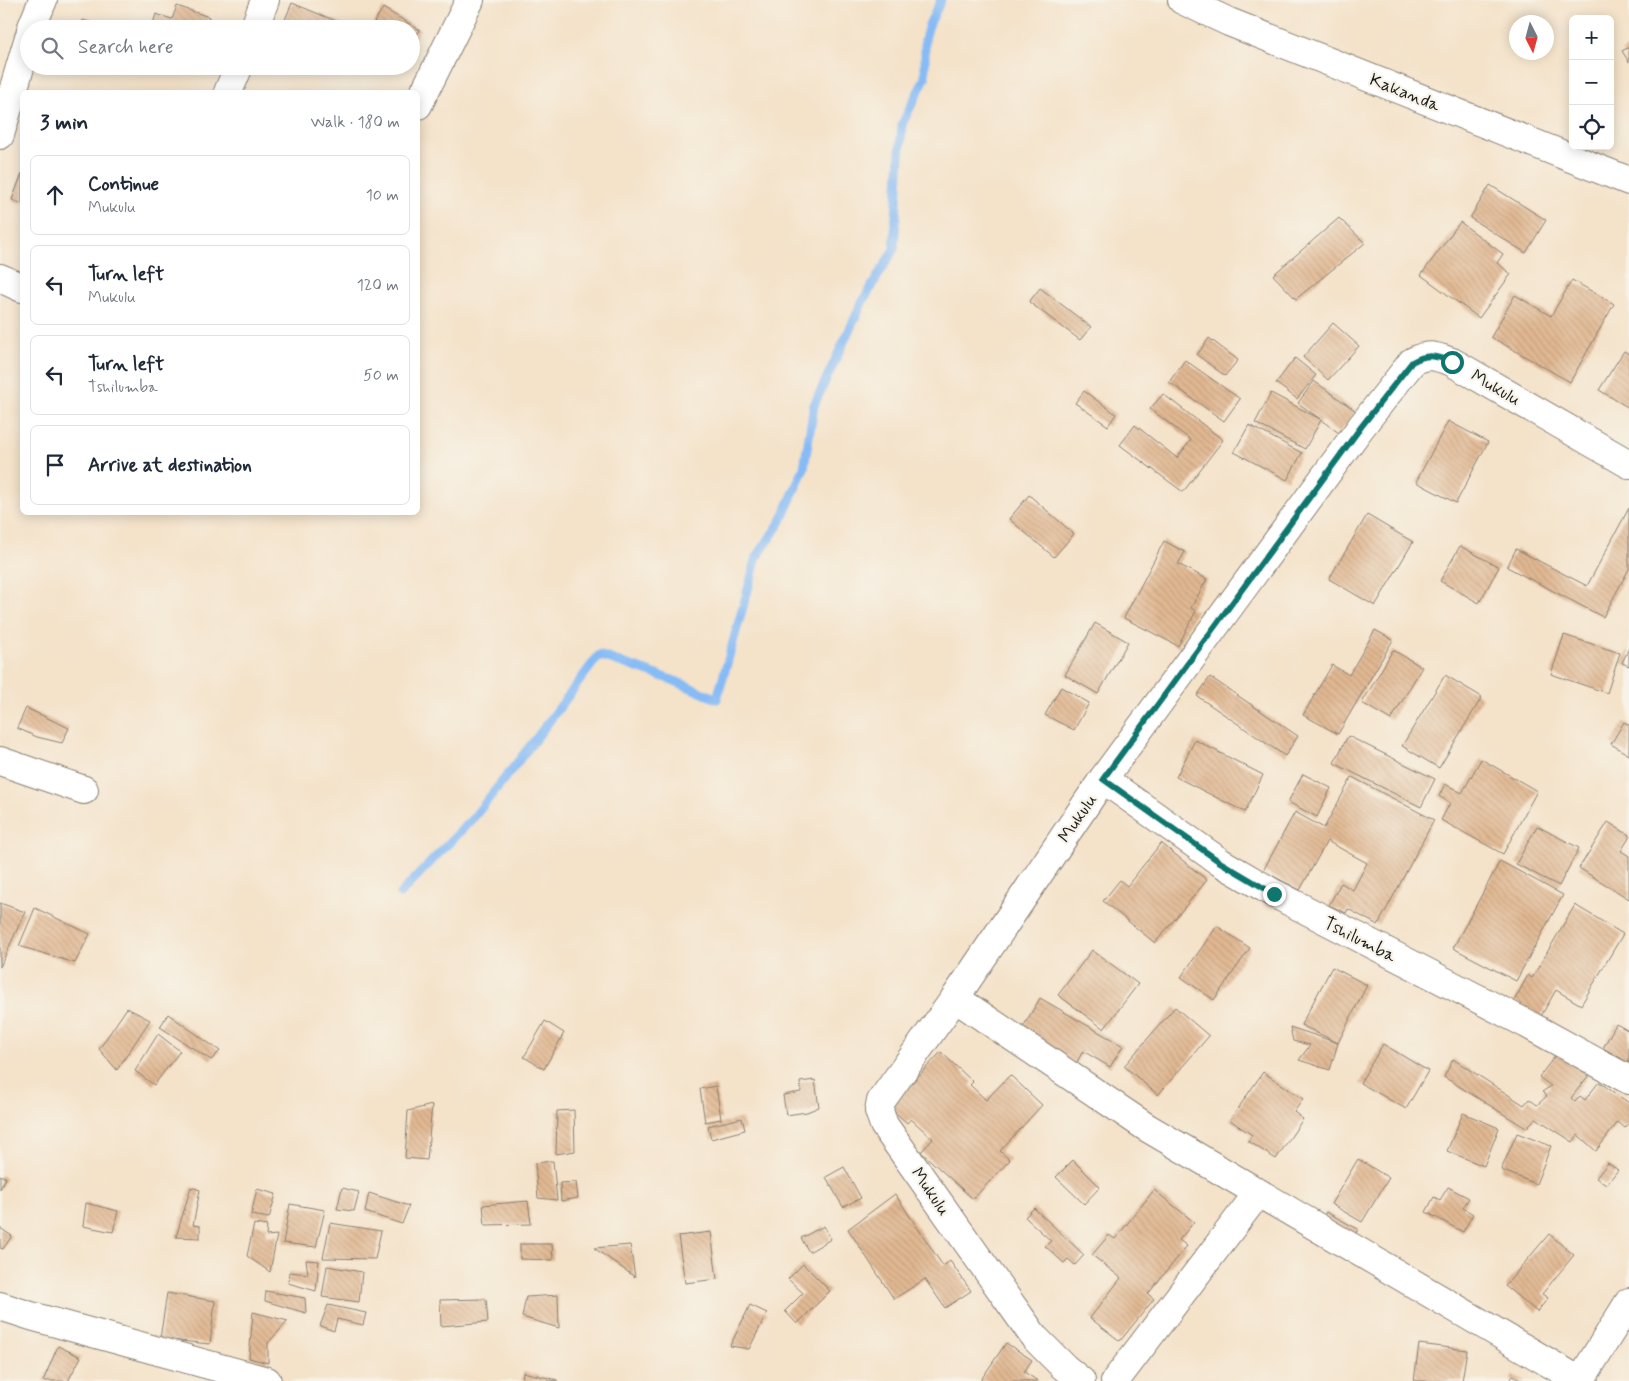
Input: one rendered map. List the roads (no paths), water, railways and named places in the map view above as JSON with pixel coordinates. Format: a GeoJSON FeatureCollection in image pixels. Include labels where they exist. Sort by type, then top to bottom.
{"type":"FeatureCollection","features":[{"type":"Feature","properties":{"kind":"street"},"geometry":{"type":"LineString","coordinates":[[35,20],[43,0]]}},
{"type":"Feature","properties":{"kind":"street"},"geometry":{"type":"LineString","coordinates":[[257,20],[265,0]]}},
{"type":"Feature","properties":{"kind":"street"},"geometry":{"type":"LineString","coordinates":[[420,101],[470,0]]}},
{"type":"Feature","properties":{"kind":"street","name":"Kakanda"},"geometry":{"type":"LineString","coordinates":[[1182,0],[1229,22],[1629,181]]}},
{"type":"Feature","properties":{"kind":"street"},"geometry":{"type":"LineString","coordinates":[[0,135],[20,67]]}},
{"type":"Feature","properties":{"kind":"street"},"geometry":{"type":"LineString","coordinates":[[229,90],[235,75]]}},
{"type":"Feature","properties":{"kind":"street"},"geometry":{"type":"LineString","coordinates":[[0,278],[20,287]]}},
{"type":"Feature","properties":{"kind":"street","name":"Mukulu"},"geometry":{"type":"LineString","coordinates":[[1081,1381],[1035,1338],[884,1125],[879,1111],[881,1100],[955,998],[1103,779],[1355,434],[1412,362],[1420,357],[1430,355],[1452,362],[1629,464]]}},
{"type":"Feature","properties":{"kind":"street"},"geometry":{"type":"LineString","coordinates":[[0,761],[84,790]]}},
{"type":"Feature","properties":{"kind":"street","name":"Tshilumba"},"geometry":{"type":"LineString","coordinates":[[1103,779],[1220,862],[1274,894],[1527,1024],[1629,1080]]}},
{"type":"Feature","properties":{"kind":"street"},"geometry":{"type":"LineString","coordinates":[[955,998],[1146,1127],[1580,1381],[1629,1302]]}},
{"type":"Feature","properties":{"kind":"street"},"geometry":{"type":"LineString","coordinates":[[1115,1381],[1258,1193]]}},
{"type":"Feature","properties":{"kind":"street"},"geometry":{"type":"LineString","coordinates":[[0,1306],[267,1381]]}},
{"type":"Feature","properties":{"kind":"waterway"},"geometry":{"type":"LineString","coordinates":[[400,894],[474,817],[599,655],[675,681],[717,699],[757,557],[781,521],[804,468],[814,405],[863,301],[894,249],[902,124],[925,78],[925,39],[929,25],[941,0]]}}]}
